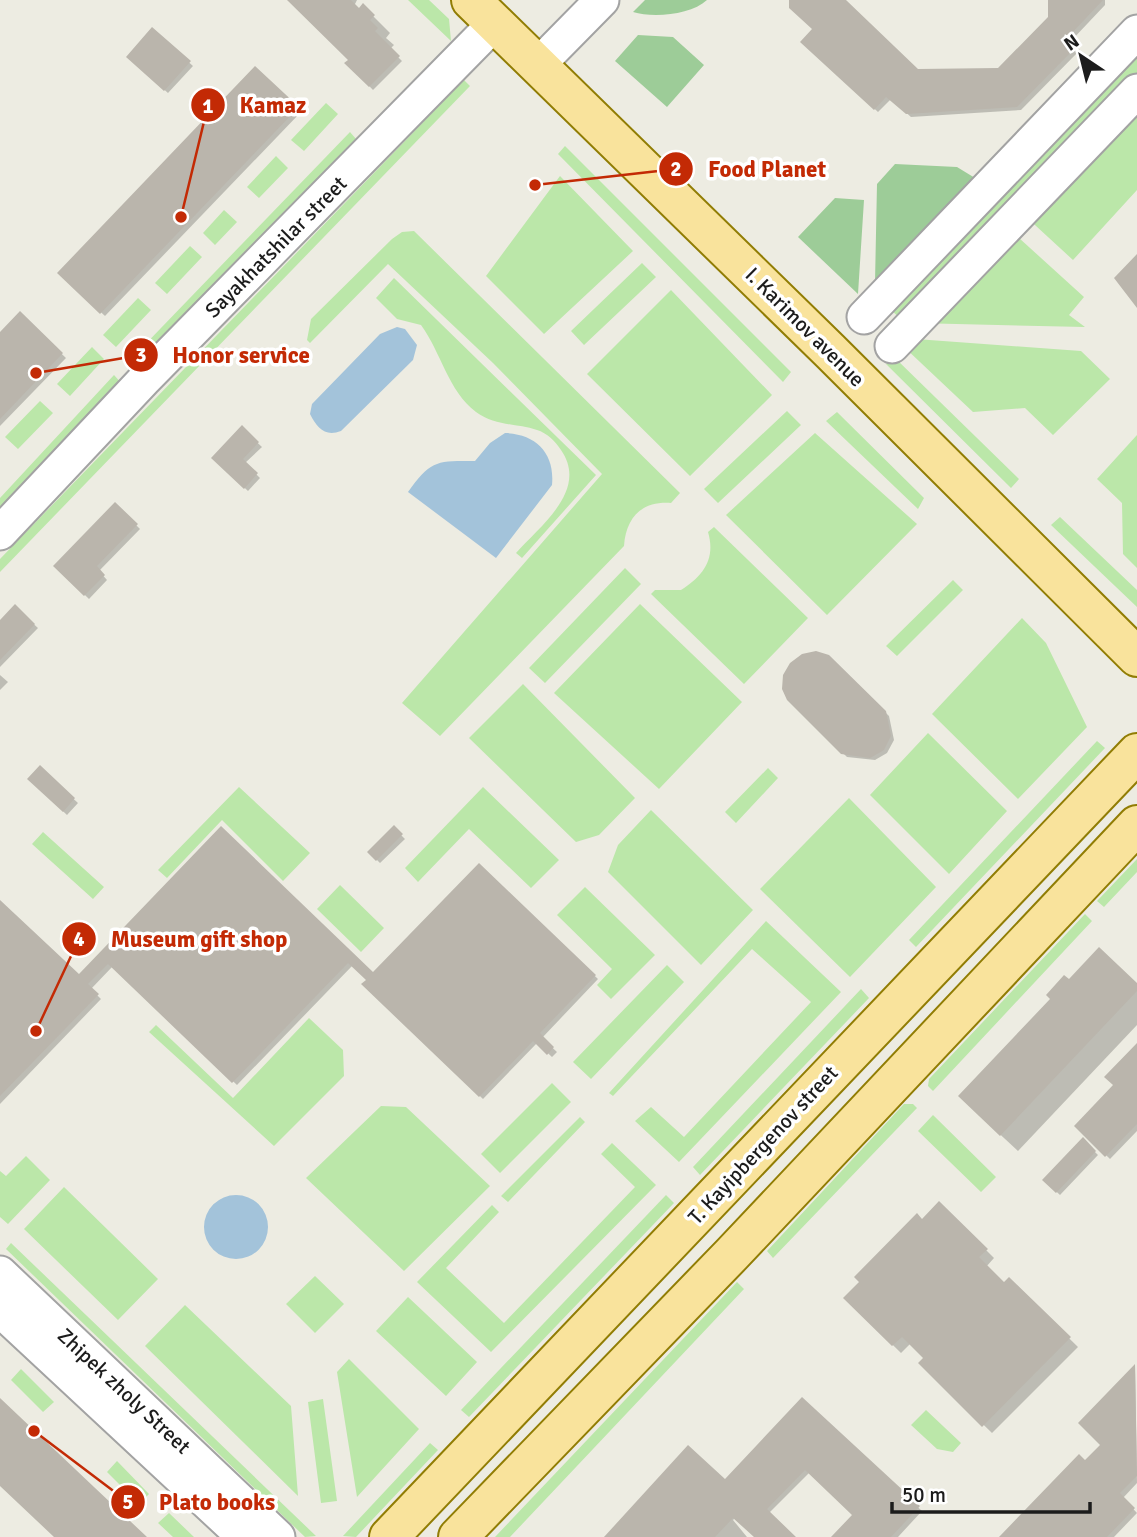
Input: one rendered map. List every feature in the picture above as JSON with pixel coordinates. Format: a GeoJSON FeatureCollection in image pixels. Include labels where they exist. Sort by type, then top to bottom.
{"type":"FeatureCollection","features":[{"type":"Feature","properties":{"kind":"main road","name":"I. Karimov avenue"},"geometry":{"type":"LineString","coordinates":[[483,12],[1137,657]]}},
{"type":"Feature","properties":{"kind":"main road","name":"T. Kayipbergenov street"},"geometry":{"type":"LineString","coordinates":[[388,1537],[1137,753]]}},
{"type":"Feature","properties":{"kind":"main road"},"geometry":{"type":"LineString","coordinates":[[458,1537],[742,1244],[1137,825]]}},
{"type":"Feature","properties":{"kind":"street"},"geometry":{"type":"LineString","coordinates":[[538,65],[602,0]]}},
{"type":"Feature","properties":{"kind":"street","name":"Sayakhatshilar street"},"geometry":{"type":"LineString","coordinates":[[0,533],[483,12]]}},
{"type":"Feature","properties":{"kind":"street"},"geometry":{"type":"LineString","coordinates":[[864,317],[1137,32]]}},
{"type":"Feature","properties":{"kind":"street"},"geometry":{"type":"LineString","coordinates":[[892,346],[1137,91]]}},
{"type":"Feature","properties":{"kind":"street","name":"Zhipek zholy Street"},"geometry":{"type":"LineString","coordinates":[[0,1273],[278,1537]]}},
{"type":"Feature","properties":{"kind":"street","name":"Zhipek zholy Street"},"geometry":{"type":"LineString","coordinates":[[0,1310],[244,1537]]}},
{"type":"Feature","properties":{"kind":"green space"},"geometry":{"type":"Polygon","coordinates":[[[408,0],[429,0],[449,19],[451,41],[408,0]]]}},
{"type":"Feature","properties":{"kind":"green space"},"geometry":{"type":"Polygon","coordinates":[[[645,0],[707,0],[692,9],[672,14],[633,12],[645,0]]]}},
{"type":"Feature","properties":{"kind":"green space"},"geometry":{"type":"Polygon","coordinates":[[[638,35],[673,37],[704,65],[667,107],[615,61],[638,35]]]}},
{"type":"Feature","properties":{"kind":"green space"},"geometry":{"type":"Polygon","coordinates":[[[1137,51],[1137,74],[903,321],[890,309],[1137,51]]]}},
{"type":"Feature","properties":{"kind":"green space"},"geometry":{"type":"Polygon","coordinates":[[[464,80],[470,86],[0,572],[0,559],[464,80]]]}},
{"type":"Feature","properties":{"kind":"green space"},"geometry":{"type":"Polygon","coordinates":[[[1137,92],[1137,190],[1073,260],[1023,214],[1137,92]]]}},
{"type":"Feature","properties":{"kind":"green space"},"geometry":{"type":"Polygon","coordinates":[[[326,103],[338,114],[304,151],[291,140],[326,103]]]}},
{"type":"Feature","properties":{"kind":"green space"},"geometry":{"type":"Polygon","coordinates":[[[350,132],[356,139],[142,363],[134,356],[350,132]]]}},
{"type":"Feature","properties":{"kind":"green space"},"geometry":{"type":"Polygon","coordinates":[[[565,146],[791,372],[783,382],[558,154],[565,146]]]}},
{"type":"Feature","properties":{"kind":"green space"},"geometry":{"type":"Polygon","coordinates":[[[276,156],[288,168],[259,198],[247,187],[276,156]]]}},
{"type":"Feature","properties":{"kind":"green space"},"geometry":{"type":"Polygon","coordinates":[[[895,164],[957,167],[975,178],[875,283],[877,184],[895,164]]]}},
{"type":"Feature","properties":{"kind":"green space"},"geometry":{"type":"Polygon","coordinates":[[[560,176],[633,251],[544,334],[486,276],[560,176]]]}},
{"type":"Feature","properties":{"kind":"green space"},"geometry":{"type":"Polygon","coordinates":[[[835,198],[864,200],[858,294],[798,237],[835,198]]]}},
{"type":"Feature","properties":{"kind":"green space"},"geometry":{"type":"Polygon","coordinates":[[[224,210],[237,222],[215,245],[203,233],[224,210]]]}},
{"type":"Feature","properties":{"kind":"green space"},"geometry":{"type":"Polygon","coordinates":[[[1008,228],[1084,297],[1069,315],[1085,327],[915,323],[1008,228]]]}},
{"type":"Feature","properties":{"kind":"green space"},"geometry":{"type":"Polygon","coordinates":[[[414,231],[680,493],[671,503],[651,505],[637,513],[628,527],[624,546],[440,736],[402,703],[602,474],[493,363],[388,264],[310,343],[307,340],[311,319],[392,239],[402,232],[414,231]]]}},
{"type":"Feature","properties":{"kind":"green space"},"geometry":{"type":"Polygon","coordinates":[[[190,246],[202,257],[167,294],[155,283],[190,246]]]}},
{"type":"Feature","properties":{"kind":"green space"},"geometry":{"type":"Polygon","coordinates":[[[642,263],[656,277],[584,345],[571,331],[642,263]]]}},
{"type":"Feature","properties":{"kind":"green space"},"geometry":{"type":"Polygon","coordinates":[[[394,278],[596,475],[522,558],[516,553],[548,519],[565,493],[569,479],[568,465],[559,447],[544,433],[490,420],[466,403],[421,325],[397,319],[376,298],[394,278]]]}},
{"type":"Feature","properties":{"kind":"green space"},"geometry":{"type":"Polygon","coordinates":[[[671,290],[772,395],[690,476],[587,374],[671,290]]]}},
{"type":"Feature","properties":{"kind":"green space"},"geometry":{"type":"Polygon","coordinates":[[[138,298],[151,310],[116,347],[103,335],[138,298]]]}},
{"type":"Feature","properties":{"kind":"green space"},"geometry":{"type":"Polygon","coordinates":[[[902,338],[1081,351],[1110,379],[1053,435],[1025,408],[973,412],[903,346],[902,338]]]}},
{"type":"Feature","properties":{"kind":"green space"},"geometry":{"type":"Polygon","coordinates":[[[92,347],[104,359],[70,396],[57,384],[92,347]]]}},
{"type":"Feature","properties":{"kind":"green space"},"geometry":{"type":"Polygon","coordinates":[[[894,357],[1019,479],[1011,488],[886,364],[894,357]]]}},
{"type":"Feature","properties":{"kind":"green space"},"geometry":{"type":"Polygon","coordinates":[[[114,375],[123,385],[0,514],[0,498],[114,375]]]}},
{"type":"Feature","properties":{"kind":"green space"},"geometry":{"type":"Polygon","coordinates":[[[40,401],[53,413],[18,449],[5,437],[40,401]]]}},
{"type":"Feature","properties":{"kind":"green space"},"geometry":{"type":"Polygon","coordinates":[[[787,411],[801,425],[718,503],[704,489],[787,411]]]}},
{"type":"Feature","properties":{"kind":"green space"},"geometry":{"type":"Polygon","coordinates":[[[837,412],[924,498],[918,509],[826,421],[837,412]]]}},
{"type":"Feature","properties":{"kind":"green space"},"geometry":{"type":"Polygon","coordinates":[[[815,433],[917,524],[827,615],[726,515],[815,433]]]}},
{"type":"Feature","properties":{"kind":"green space"},"geometry":{"type":"Polygon","coordinates":[[[1137,435],[1137,568],[1123,554],[1122,503],[1097,479],[1137,435]]]}},
{"type":"Feature","properties":{"kind":"green space"},"geometry":{"type":"Polygon","coordinates":[[[1060,517],[1137,590],[1137,607],[1051,525],[1060,517]]]}},
{"type":"Feature","properties":{"kind":"green space"},"geometry":{"type":"Polygon","coordinates":[[[714,527],[808,618],[744,684],[651,594],[655,590],[681,590],[696,579],[709,559],[708,532],[714,527]]]}},
{"type":"Feature","properties":{"kind":"green space"},"geometry":{"type":"Polygon","coordinates":[[[625,568],[641,584],[545,683],[529,668],[625,568]]]}},
{"type":"Feature","properties":{"kind":"green space"},"geometry":{"type":"Polygon","coordinates":[[[953,580],[963,590],[897,656],[886,646],[953,580]]]}},
{"type":"Feature","properties":{"kind":"green space"},"geometry":{"type":"Polygon","coordinates":[[[640,604],[742,702],[659,789],[554,693],[640,604]]]}},
{"type":"Feature","properties":{"kind":"green space"},"geometry":{"type":"Polygon","coordinates":[[[1022,618],[1046,643],[1087,727],[1018,799],[932,714],[1022,618]]]}},
{"type":"Feature","properties":{"kind":"green space"},"geometry":{"type":"Polygon","coordinates":[[[523,684],[635,798],[599,835],[576,842],[469,738],[523,684]]]}},
{"type":"Feature","properties":{"kind":"green space"},"geometry":{"type":"Polygon","coordinates":[[[928,733],[1007,811],[949,874],[870,795],[928,733]]]}},
{"type":"Feature","properties":{"kind":"green space"},"geometry":{"type":"Polygon","coordinates":[[[1097,741],[1105,748],[916,947],[909,940],[1097,741]]]}},
{"type":"Feature","properties":{"kind":"green space"},"geometry":{"type":"Polygon","coordinates":[[[768,768],[778,778],[736,823],[725,812],[768,768]]]}},
{"type":"Feature","properties":{"kind":"green space"},"geometry":{"type":"Polygon","coordinates":[[[239,787],[310,853],[283,881],[222,820],[167,878],[158,870],[239,787]]]}},
{"type":"Feature","properties":{"kind":"green space"},"geometry":{"type":"Polygon","coordinates":[[[483,787],[559,860],[531,888],[469,829],[418,882],[405,868],[483,787]]]}},
{"type":"Feature","properties":{"kind":"green space"},"geometry":{"type":"Polygon","coordinates":[[[849,798],[936,887],[850,977],[760,889],[849,798]]]}},
{"type":"Feature","properties":{"kind":"green space"},"geometry":{"type":"Polygon","coordinates":[[[651,810],[753,910],[701,965],[608,872],[618,845],[651,810]]]}},
{"type":"Feature","properties":{"kind":"green space"},"geometry":{"type":"Polygon","coordinates":[[[43,832],[104,887],[93,899],[32,844],[43,832]]]}},
{"type":"Feature","properties":{"kind":"green space"},"geometry":{"type":"Polygon","coordinates":[[[1137,859],[1137,872],[1104,907],[1097,901],[1137,859]]]}},
{"type":"Feature","properties":{"kind":"green space"},"geometry":{"type":"Polygon","coordinates":[[[340,885],[384,928],[361,952],[317,909],[340,885]]]}},
{"type":"Feature","properties":{"kind":"green space"},"geometry":{"type":"Polygon","coordinates":[[[585,887],[655,955],[611,999],[597,985],[612,969],[557,915],[585,887]]]}},
{"type":"Feature","properties":{"kind":"green space"},"geometry":{"type":"Polygon","coordinates":[[[1085,914],[1092,921],[933,1091],[928,1086],[929,1079],[1085,914]]]}},
{"type":"Feature","properties":{"kind":"green space"},"geometry":{"type":"Polygon","coordinates":[[[766,921],[841,992],[679,1162],[635,1121],[651,1107],[684,1137],[811,1002],[752,949],[613,1096],[609,1093],[766,921]]]}},
{"type":"Feature","properties":{"kind":"green space"},"geometry":{"type":"Polygon","coordinates":[[[667,965],[684,982],[591,1079],[573,1062],[667,965]]]}},
{"type":"Feature","properties":{"kind":"green space"},"geometry":{"type":"Polygon","coordinates":[[[861,989],[869,998],[700,1175],[693,1167],[861,989]]]}},
{"type":"Feature","properties":{"kind":"green space"},"geometry":{"type":"Polygon","coordinates":[[[309,1018],[343,1050],[344,1076],[274,1146],[149,1032],[156,1025],[233,1098],[309,1018]]]}},
{"type":"Feature","properties":{"kind":"green space"},"geometry":{"type":"Polygon","coordinates":[[[552,1083],[571,1102],[500,1173],[481,1154],[552,1083]]]}},
{"type":"Feature","properties":{"kind":"green space"},"geometry":{"type":"Polygon","coordinates":[[[904,1104],[913,1104],[917,1108],[773,1258],[767,1251],[904,1104]]]}},
{"type":"Feature","properties":{"kind":"green space"},"geometry":{"type":"Polygon","coordinates":[[[381,1106],[406,1107],[490,1186],[404,1271],[306,1178],[381,1106]]]}},
{"type":"Feature","properties":{"kind":"green space"},"geometry":{"type":"Polygon","coordinates":[[[933,1115],[996,1177],[981,1192],[918,1131],[933,1115]]]}},
{"type":"Feature","properties":{"kind":"green space"},"geometry":{"type":"Polygon","coordinates":[[[580,1117],[585,1122],[508,1202],[501,1196],[580,1117]]]}},
{"type":"Feature","properties":{"kind":"green space"},"geometry":{"type":"Polygon","coordinates":[[[612,1143],[656,1185],[491,1352],[417,1282],[492,1205],[499,1212],[446,1268],[504,1323],[635,1187],[601,1154],[612,1143]]]}},
{"type":"Feature","properties":{"kind":"green space"},"geometry":{"type":"Polygon","coordinates":[[[26,1156],[50,1180],[8,1224],[0,1217],[0,1171],[6,1176],[26,1156]]]}},
{"type":"Feature","properties":{"kind":"green space"},"geometry":{"type":"Polygon","coordinates":[[[64,1187],[158,1279],[118,1320],[24,1229],[64,1187]]]}},
{"type":"Feature","properties":{"kind":"green space"},"geometry":{"type":"Polygon","coordinates":[[[666,1195],[674,1203],[469,1417],[461,1410],[666,1195]]]}},
{"type":"Feature","properties":{"kind":"green space"},"geometry":{"type":"Polygon","coordinates":[[[11,1243],[316,1536],[305,1537],[6,1249],[11,1243]]]}},
{"type":"Feature","properties":{"kind":"green space"},"geometry":{"type":"Polygon","coordinates":[[[315,1276],[344,1304],[315,1333],[286,1304],[315,1276]]]}},
{"type":"Feature","properties":{"kind":"green space"},"geometry":{"type":"Polygon","coordinates":[[[737,1282],[744,1289],[510,1537],[495,1537],[737,1282]]]}},
{"type":"Feature","properties":{"kind":"green space"},"geometry":{"type":"Polygon","coordinates":[[[408,1297],[477,1362],[446,1396],[376,1331],[408,1297]]]}},
{"type":"Feature","properties":{"kind":"green space"},"geometry":{"type":"Polygon","coordinates":[[[185,1305],[291,1406],[298,1496],[145,1346],[185,1305]]]}},
{"type":"Feature","properties":{"kind":"green space"},"geometry":{"type":"Polygon","coordinates":[[[349,1359],[419,1429],[357,1497],[337,1372],[349,1359]]]}},
{"type":"Feature","properties":{"kind":"green space"},"geometry":{"type":"Polygon","coordinates":[[[21,1369],[54,1402],[43,1412],[11,1380],[21,1369]]]}},
{"type":"Feature","properties":{"kind":"green space"},"geometry":{"type":"Polygon","coordinates":[[[323,1399],[337,1501],[321,1503],[308,1402],[323,1399]]]}},
{"type":"Feature","properties":{"kind":"green space"},"geometry":{"type":"Polygon","coordinates":[[[926,1410],[961,1443],[953,1452],[937,1449],[911,1425],[926,1410]]]}},
{"type":"Feature","properties":{"kind":"green space"},"geometry":{"type":"Polygon","coordinates":[[[430,1443],[438,1450],[356,1537],[343,1536],[430,1443]]]}},
{"type":"Feature","properties":{"kind":"green space"},"geometry":{"type":"Polygon","coordinates":[[[117,1461],[149,1494],[139,1504],[107,1472],[117,1461]]]}},
{"type":"Feature","properties":{"kind":"green space"},"geometry":{"type":"Polygon","coordinates":[[[169,1513],[194,1537],[173,1537],[158,1523],[169,1513]]]}},
{"type":"Feature","properties":{"kind":"water"},"geometry":{"type":"Polygon","coordinates":[[[397,327],[405,329],[417,345],[413,360],[341,431],[330,433],[322,430],[310,414],[312,404],[380,334],[397,327]]]}},
{"type":"Feature","properties":{"kind":"water"},"geometry":{"type":"Polygon","coordinates":[[[505,433],[526,437],[541,447],[550,464],[552,485],[496,558],[408,492],[429,468],[443,462],[475,461],[490,443],[505,433]]]}},
{"type":"Feature","properties":{"kind":"water"},"geometry":{"type":"Polygon","coordinates":[[[236,1195],[248,1197],[259,1204],[266,1215],[266,1239],[259,1250],[248,1257],[236,1259],[224,1257],[213,1250],[206,1239],[204,1227],[206,1215],[213,1204],[224,1197],[236,1195]]]}},
{"type":"Feature","properties":{"kind":"building"},"geometry":{"type":"Polygon","coordinates":[[[287,0],[351,0],[359,8],[363,3],[375,15],[370,20],[378,28],[375,31],[400,56],[369,87],[344,63],[348,60],[287,0]]]}},
{"type":"Feature","properties":{"kind":"building"},"geometry":{"type":"Polygon","coordinates":[[[789,0],[846,0],[918,69],[998,68],[1048,17],[1048,0],[1103,0],[1069,36],[1078,45],[1017,107],[906,114],[886,97],[874,110],[800,42],[812,29],[789,8],[789,0]]]}},
{"type":"Feature","properties":{"kind":"building"},"geometry":{"type":"Polygon","coordinates":[[[152,27],[191,61],[164,91],[126,57],[152,27]]]}},
{"type":"Feature","properties":{"kind":"building"},"geometry":{"type":"Polygon","coordinates":[[[255,66],[299,107],[100,314],[57,273],[255,66]]]}},
{"type":"Feature","properties":{"kind":"building"},"geometry":{"type":"Polygon","coordinates":[[[1137,254],[1137,308],[1114,278],[1137,254]]]}},
{"type":"Feature","properties":{"kind":"building"},"geometry":{"type":"Polygon","coordinates":[[[20,311],[63,353],[0,419],[0,332],[20,311]]]}},
{"type":"Feature","properties":{"kind":"building"},"geometry":{"type":"Polygon","coordinates":[[[242,425],[259,442],[243,459],[258,473],[244,489],[211,458],[242,425]]]}},
{"type":"Feature","properties":{"kind":"building"},"geometry":{"type":"Polygon","coordinates":[[[115,502],[138,524],[97,566],[105,575],[84,596],[53,566],[115,502]]]}},
{"type":"Feature","properties":{"kind":"building"},"geometry":{"type":"Polygon","coordinates":[[[15,604],[35,624],[0,660],[0,620],[15,604]]]}},
{"type":"Feature","properties":{"kind":"building"},"geometry":{"type":"Polygon","coordinates":[[[816,651],[829,655],[886,711],[891,736],[884,750],[870,758],[841,754],[787,700],[782,689],[783,675],[790,663],[802,654],[816,651]]]}},
{"type":"Feature","properties":{"kind":"building"},"geometry":{"type":"Polygon","coordinates":[[[40,765],[75,798],[63,812],[27,779],[40,765]]]}},
{"type":"Feature","properties":{"kind":"building"},"geometry":{"type":"Polygon","coordinates":[[[394,825],[403,834],[376,861],[367,852],[394,825]]]}},
{"type":"Feature","properties":{"kind":"building"},"geometry":{"type":"Polygon","coordinates":[[[221,826],[373,972],[479,863],[596,975],[540,1033],[554,1047],[547,1055],[533,1041],[479,1097],[361,984],[366,980],[348,963],[232,1083],[108,964],[88,984],[99,994],[0,1096],[0,900],[79,974],[221,826]]]}},
{"type":"Feature","properties":{"kind":"building"},"geometry":{"type":"Polygon","coordinates":[[[1099,947],[1137,983],[1137,991],[1000,1136],[958,1096],[1050,999],[1046,995],[1064,975],[1069,979],[1099,947]]]}},
{"type":"Feature","properties":{"kind":"building"},"geometry":{"type":"Polygon","coordinates":[[[1137,1043],[1137,1124],[1105,1157],[1074,1126],[1113,1085],[1104,1077],[1137,1043]]]}},
{"type":"Feature","properties":{"kind":"building"},"geometry":{"type":"Polygon","coordinates":[[[1083,1137],[1096,1151],[1056,1193],[1042,1180],[1083,1137]]]}},
{"type":"Feature","properties":{"kind":"building"},"geometry":{"type":"Polygon","coordinates":[[[939,1201],[988,1249],[979,1257],[1004,1282],[1009,1277],[1071,1337],[982,1427],[918,1363],[923,1358],[902,1337],[892,1346],[843,1298],[859,1282],[854,1277],[917,1213],[922,1219],[939,1201]]]}},
{"type":"Feature","properties":{"kind":"building"},"geometry":{"type":"Polygon","coordinates":[[[1135,1364],[1137,1476],[1120,1493],[1135,1508],[1107,1537],[999,1537],[1079,1454],[1085,1460],[1100,1445],[1078,1423],[1135,1364]]]}},
{"type":"Feature","properties":{"kind":"building"},"geometry":{"type":"Polygon","coordinates":[[[802,1397],[920,1506],[891,1537],[831,1537],[852,1515],[805,1470],[767,1509],[796,1537],[754,1537],[733,1518],[715,1537],[604,1537],[688,1445],[725,1479],[802,1397]]]}},
{"type":"Feature","properties":{"kind":"building"},"geometry":{"type":"Polygon","coordinates":[[[0,1398],[147,1537],[54,1537],[0,1486],[0,1398]]]}},
{"type":"Feature","properties":{"kind":"place","name":"Food Planet"},"geometry":{"type":"Point","coordinates":[535,185]}},
{"type":"Feature","properties":{"kind":"place","name":"Kamaz"},"geometry":{"type":"Point","coordinates":[181,217]}},
{"type":"Feature","properties":{"kind":"place","name":"Honor service"},"geometry":{"type":"Point","coordinates":[36,373]}},
{"type":"Feature","properties":{"kind":"place","name":"Museum gift shop"},"geometry":{"type":"Point","coordinates":[36,1031]}},
{"type":"Feature","properties":{"kind":"place","name":"Plato books"},"geometry":{"type":"Point","coordinates":[34,1431]}}]}
